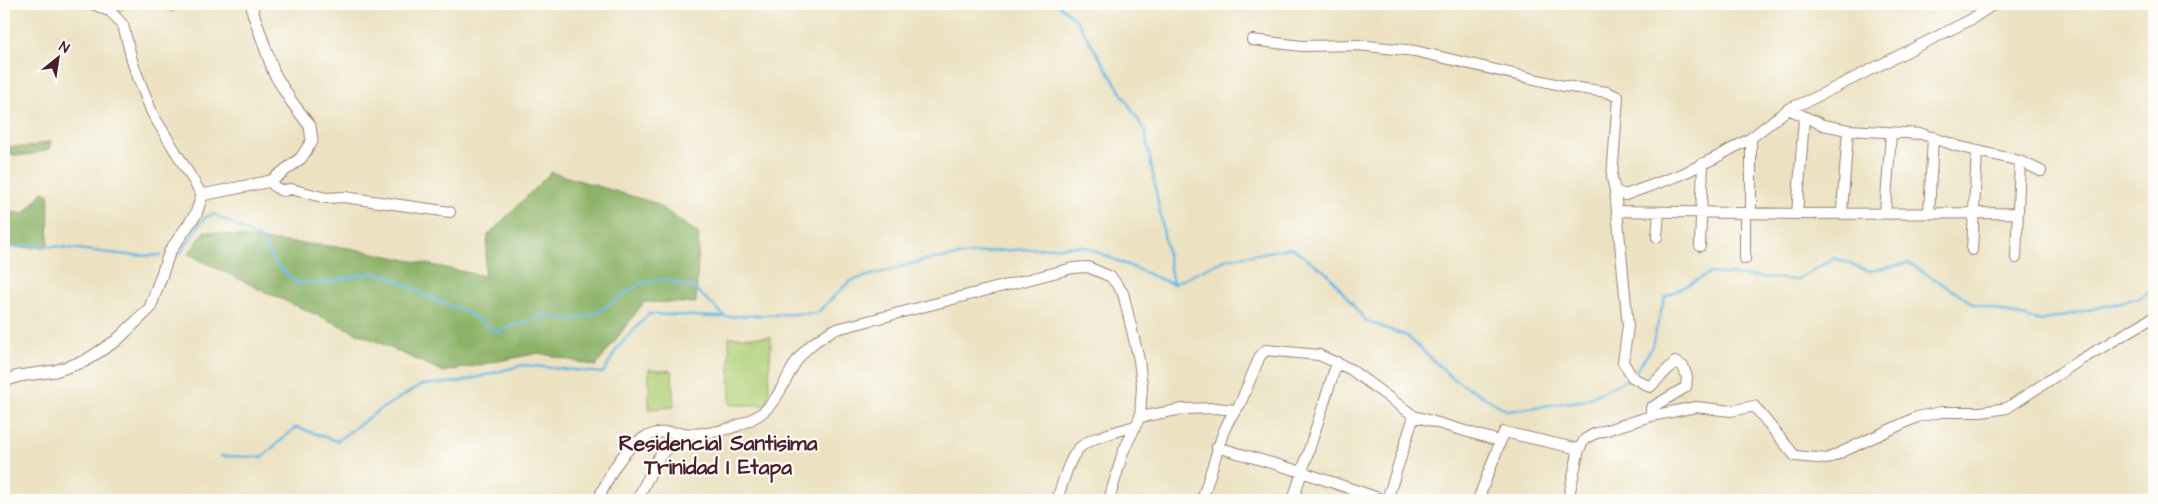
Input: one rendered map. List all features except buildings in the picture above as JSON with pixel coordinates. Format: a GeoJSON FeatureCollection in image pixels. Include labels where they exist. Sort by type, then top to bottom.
{"type":"FeatureCollection","features":[{"type":"Feature","properties":{"kind":"street"},"geometry":{"type":"LineString","coordinates":[[4,381],[19,376],[55,371],[86,361],[117,340],[150,308],[170,251],[196,214],[202,195],[152,113],[133,64],[123,25],[111,12],[93,4]]}},
{"type":"Feature","properties":{"kind":"street"},"geometry":{"type":"LineString","coordinates":[[202,195],[271,181],[301,158],[309,149],[312,138],[310,126],[291,101],[274,73],[253,13],[252,4]]}},
{"type":"Feature","properties":{"kind":"street"},"geometry":{"type":"LineString","coordinates":[[1615,191],[1625,195],[1703,164],[1751,138],[1788,109],[1810,100],[1970,20],[1994,4]]}},
{"type":"Feature","properties":{"kind":"street"},"geometry":{"type":"LineString","coordinates":[[1252,40],[1302,46],[1358,45],[1414,51],[1564,86],[1607,92],[1618,97],[1612,178],[1615,191],[1628,326],[1623,362],[1632,377],[1650,387],[1675,362],[1683,366],[1687,377],[1686,387],[1651,408],[1651,416]]}},
{"type":"Feature","properties":{"kind":"street"},"geometry":{"type":"LineString","coordinates":[[1788,109],[1804,118],[1823,125],[1848,130],[1890,134],[1912,133],[1933,137],[1977,152],[2020,161],[2041,171]]}},
{"type":"Feature","properties":{"kind":"street"},"geometry":{"type":"LineString","coordinates":[[1797,214],[1804,118]]}},
{"type":"Feature","properties":{"kind":"street"},"geometry":{"type":"LineString","coordinates":[[1842,212],[1848,130]]}},
{"type":"Feature","properties":{"kind":"street"},"geometry":{"type":"LineString","coordinates":[[1885,213],[1890,134]]}},
{"type":"Feature","properties":{"kind":"street"},"geometry":{"type":"LineString","coordinates":[[1930,213],[1933,137]]}},
{"type":"Feature","properties":{"kind":"street"},"geometry":{"type":"LineString","coordinates":[[1745,259],[1751,138]]}},
{"type":"Feature","properties":{"kind":"street"},"geometry":{"type":"LineString","coordinates":[[1972,250],[1977,152]]}},
{"type":"Feature","properties":{"kind":"street"},"geometry":{"type":"LineString","coordinates":[[2016,258],[2016,213],[2020,161]]}},
{"type":"Feature","properties":{"kind":"street"},"geometry":{"type":"LineString","coordinates":[[1700,246],[1703,164]]}},
{"type":"Feature","properties":{"kind":"street"},"geometry":{"type":"LineString","coordinates":[[271,181],[275,187],[282,191],[291,189],[326,198],[344,197],[450,212]]}},
{"type":"Feature","properties":{"kind":"street"},"geometry":{"type":"LineString","coordinates":[[1617,211],[1797,214],[1842,212],[2016,213]]}},
{"type":"Feature","properties":{"kind":"street"},"geometry":{"type":"LineString","coordinates":[[1657,237],[1660,212]]}},
{"type":"Feature","properties":{"kind":"street"},"geometry":{"type":"LineString","coordinates":[[598,500],[615,468],[634,444],[645,436],[663,432],[680,434],[722,431],[757,416],[777,396],[796,362],[814,341],[833,330],[1073,268],[1088,267],[1111,277],[1123,293],[1139,360],[1142,386],[1137,422],[1123,452],[1109,500]]}},
{"type":"Feature","properties":{"kind":"street"},"geometry":{"type":"LineString","coordinates":[[1568,500],[1579,449],[1585,439],[1594,434],[1651,416],[1696,407],[1731,411],[1754,406],[1795,456],[1827,458],[1918,417],[1942,412],[1981,412],[2007,408],[2077,362],[2154,317]]}},
{"type":"Feature","properties":{"kind":"street"},"geometry":{"type":"LineString","coordinates":[[1202,500],[1217,447],[1235,410],[1240,404],[1260,356],[1266,350],[1319,355],[1337,362],[1350,369],[1414,416],[1499,442]]}},
{"type":"Feature","properties":{"kind":"street"},"geometry":{"type":"LineString","coordinates":[[1293,500],[1337,362]]}},
{"type":"Feature","properties":{"kind":"street"},"geometry":{"type":"LineString","coordinates":[[1056,500],[1070,458],[1082,444],[1137,422],[1183,409],[1216,408],[1235,410]]}},
{"type":"Feature","properties":{"kind":"street"},"geometry":{"type":"LineString","coordinates":[[1217,447],[1302,472],[1386,500],[1414,416]]}},
{"type":"Feature","properties":{"kind":"street"},"geometry":{"type":"LineString","coordinates":[[1478,500],[1504,432],[1579,449]]}},
{"type":"Feature","properties":{"kind":"street"},"geometry":{"type":"LineString","coordinates":[[1223,433],[1233,452]]}},
{"type":"Feature","properties":{"kind":"street"},"geometry":{"type":"LineString","coordinates":[[637,500],[658,458],[678,440],[680,434]]}},
{"type":"Feature","properties":{"kind":"green space"},"geometry":{"type":"Polygon","coordinates":[[[101,4],[130,4],[117,13],[101,4]]]}},
{"type":"Feature","properties":{"kind":"green space"},"geometry":{"type":"Polygon","coordinates":[[[146,4],[173,4],[174,12],[146,4]]]}},
{"type":"Feature","properties":{"kind":"green space"},"geometry":{"type":"Polygon","coordinates":[[[51,141],[49,149],[37,153],[27,155],[4,154],[4,146],[29,147],[51,141]]]}},
{"type":"Feature","properties":{"kind":"green space"},"geometry":{"type":"Polygon","coordinates":[[[551,172],[655,203],[699,234],[696,303],[644,302],[596,366],[539,353],[444,372],[259,289],[188,254],[205,231],[264,240],[350,248],[484,276],[488,235],[551,172]]]}},
{"type":"Feature","properties":{"kind":"green space"},"geometry":{"type":"Polygon","coordinates":[[[43,192],[49,194],[48,247],[4,248],[4,211],[24,214],[43,192]]]}},
{"type":"Feature","properties":{"kind":"green space"},"geometry":{"type":"Polygon","coordinates":[[[729,337],[771,337],[768,405],[730,405],[729,337]]]}},
{"type":"Feature","properties":{"kind":"green space"},"geometry":{"type":"Polygon","coordinates":[[[649,369],[672,371],[674,407],[649,409],[649,369]]]}},
{"type":"Feature","properties":{"kind":"waterway"},"geometry":{"type":"LineString","coordinates":[[1058,4],[1077,21],[1145,131],[1173,284]]}},
{"type":"Feature","properties":{"kind":"waterway"},"geometry":{"type":"LineString","coordinates":[[177,253],[181,253],[203,219],[213,214],[261,239],[275,263],[297,283],[322,283],[371,273],[389,276],[430,298],[465,311],[496,332],[545,315],[569,321],[596,313],[641,283],[663,279],[694,288],[726,317]]}},
{"type":"Feature","properties":{"kind":"waterway"},"geometry":{"type":"LineString","coordinates":[[4,248],[43,246],[122,254],[161,255]]}},
{"type":"Feature","properties":{"kind":"waterway"},"geometry":{"type":"LineString","coordinates":[[221,456],[262,457],[296,427],[337,441],[378,411],[421,385],[460,382],[523,365],[603,373],[618,347],[649,314],[719,317],[817,313],[850,281],[925,260],[995,251],[1083,246],[1172,284]]}},
{"type":"Feature","properties":{"kind":"waterway"},"geometry":{"type":"LineString","coordinates":[[1173,284],[1227,259],[1292,248],[1328,274],[1366,321],[1407,336],[1452,378],[1508,411],[1585,400],[1630,378]]}},
{"type":"Feature","properties":{"kind":"waterway"},"geometry":{"type":"LineString","coordinates":[[1634,374],[1651,349],[1665,297],[1710,273],[1796,280],[1834,258],[1869,271],[1909,263],[1974,304],[2041,321],[2139,298],[2154,288]]}},
{"type":"Feature","properties":{"kind":"district","name":"Residencial Santisima Trinidad I Etapa"},"geometry":{"type":"Point","coordinates":[718,455]}}]}
